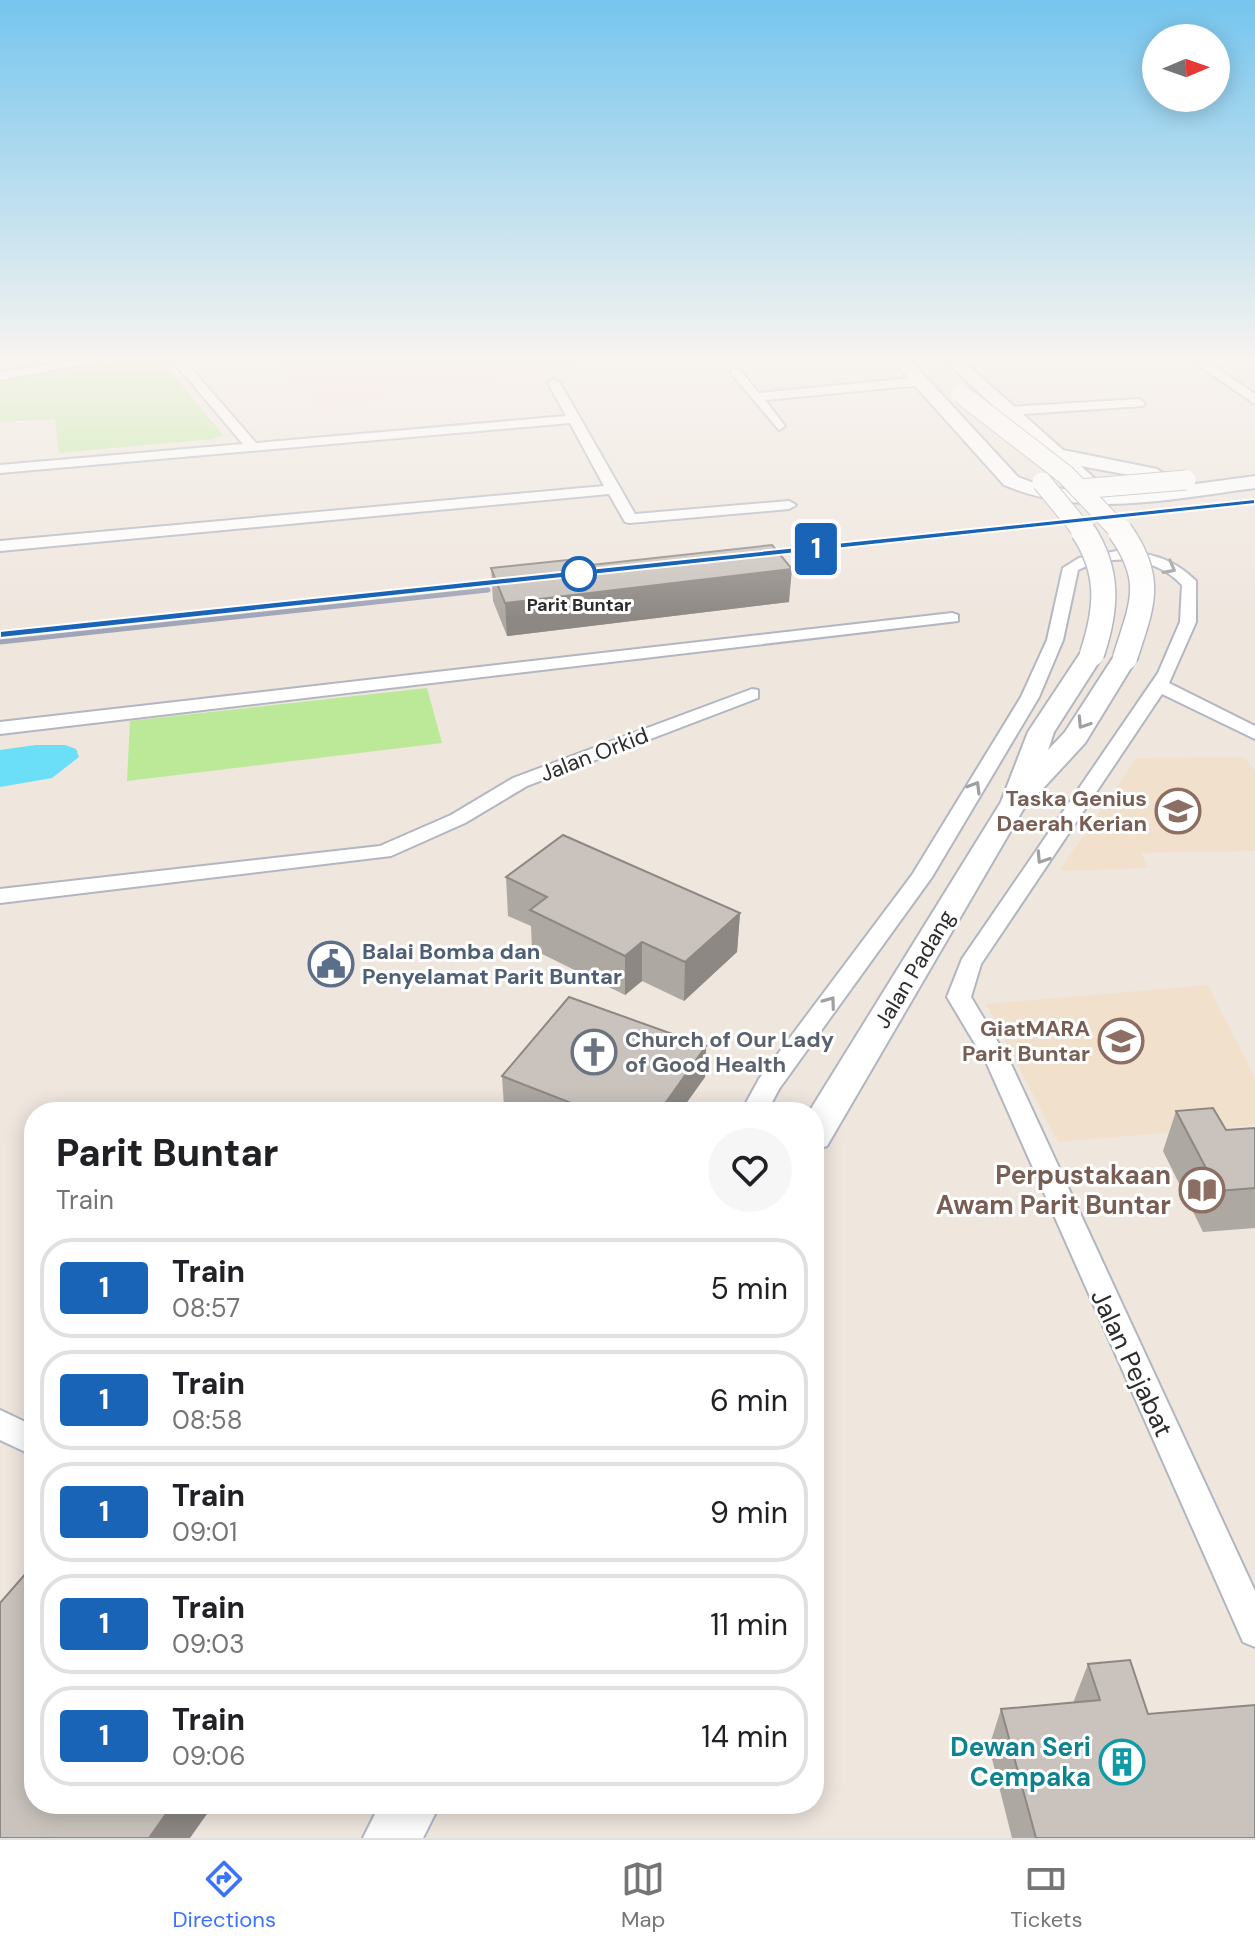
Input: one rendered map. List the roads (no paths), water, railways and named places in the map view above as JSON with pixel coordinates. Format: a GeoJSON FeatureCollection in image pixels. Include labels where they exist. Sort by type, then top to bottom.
{"type":"FeatureCollection","features":[{"type":"Feature","properties":{"kind":"street"},"geometry":{"type":"LineString","coordinates":[[0,469],[267,446]]}},
{"type":"Feature","properties":{"kind":"street"},"geometry":{"type":"LineString","coordinates":[[589,446],[630,519],[789,505]]}},
{"type":"Feature","properties":{"kind":"street"},"geometry":{"type":"LineString","coordinates":[[984,446],[1011,481],[1048,496],[1105,498],[1255,473]]}},
{"type":"Feature","properties":{"kind":"street","name":"Jalan Padang"},"geometry":{"type":"LineString","coordinates":[[824,1119],[1015,802],[1041,732],[1092,654],[1106,606],[1104,581],[1089,537],[1052,491],[1006,446]]}},
{"type":"Feature","properties":{"kind":"street","name":"Jalan Padang"},"geometry":{"type":"LineString","coordinates":[[1015,802],[1075,737],[1125,658],[1144,598],[1143,573],[1123,530],[1081,484],[1030,446]]}},
{"type":"Feature","properties":{"kind":"street"},"geometry":{"type":"LineString","coordinates":[[1048,446],[1081,484],[1105,498]]}},
{"type":"Feature","properties":{"kind":"street"},"geometry":{"type":"LineString","coordinates":[[1057,454],[1090,464],[1150,473],[1180,485]]}},
{"type":"Feature","properties":{"kind":"street"},"geometry":{"type":"LineString","coordinates":[[1052,491],[1150,473],[1255,463]]}},
{"type":"Feature","properties":{"kind":"street"},"geometry":{"type":"LineString","coordinates":[[1011,481],[1180,485],[1255,482]]}},
{"type":"Feature","properties":{"kind":"street"},"geometry":{"type":"LineString","coordinates":[[1123,530],[1117,503],[1124,492],[1180,485]]}},
{"type":"Feature","properties":{"kind":"street"},"geometry":{"type":"LineString","coordinates":[[0,546],[613,489]]}},
{"type":"Feature","properties":{"kind":"street"},"geometry":{"type":"LineString","coordinates":[[759,1102],[768,1085],[921,877],[1030,697],[1055,640],[1071,568],[1103,557],[1143,558],[1170,567],[1190,584],[1188,622],[1167,673],[1158,685],[1255,733]]}},
{"type":"Feature","properties":{"kind":"street"},"geometry":{"type":"LineString","coordinates":[[893,625],[915,615]]}},
{"type":"Feature","properties":{"kind":"street"},"geometry":{"type":"LineString","coordinates":[[0,728],[952,618]]}},
{"type":"Feature","properties":{"kind":"street","name":"Jalan Pejabat"},"geometry":{"type":"LineString","coordinates":[[1158,685],[970,964],[959,997],[999,1064],[1255,1630]]}},
{"type":"Feature","properties":{"kind":"street","name":"Jalan Orkid"},"geometry":{"type":"LineString","coordinates":[[0,896],[384,852],[442,826],[520,782],[752,694]]}},
{"type":"Feature","properties":{"kind":"street"},"geometry":{"type":"LineString","coordinates":[[0,1424],[24,1437]]}},
{"type":"Feature","properties":{"kind":"street"},"geometry":{"type":"LineString","coordinates":[[391,1838],[406,1814]]}},
{"type":"Feature","properties":{"kind":"water"},"geometry":{"type":"Polygon","coordinates":[[[65,745],[76,749],[79,757],[52,778],[0,787],[0,750],[65,745]]]}},
{"type":"Feature","properties":{"kind":"railway"},"geometry":{"type":"LineString","coordinates":[[969,533],[1255,502]]}},
{"type":"Feature","properties":{"kind":"railway"},"geometry":{"type":"LineString","coordinates":[[758,555],[987,531]]}},
{"type":"Feature","properties":{"kind":"railway"},"geometry":{"type":"LineString","coordinates":[[0,642],[488,590]]}},
{"type":"Feature","properties":{"kind":"train","name":"1"},"geometry":{"type":"LineString","coordinates":[[0,635],[1255,502]]}},
{"type":"Feature","properties":{"kind":"place","name":"Parit Buntar"},"geometry":{"type":"Point","coordinates":[579,574]}},
{"type":"Feature","properties":{"kind":"place","name":"Taska Genius Daerah Kerian"},"geometry":{"type":"Point","coordinates":[1178,811]}},
{"type":"Feature","properties":{"kind":"place","name":"Balai Bomba dan Penyelamat Parit Buntar"},"geometry":{"type":"Point","coordinates":[331,964]}},
{"type":"Feature","properties":{"kind":"place","name":"GiatMARA Parit Buntar"},"geometry":{"type":"Point","coordinates":[1121,1041]}},
{"type":"Feature","properties":{"kind":"place","name":"Church of Our Lady of Good Health"},"geometry":{"type":"Point","coordinates":[594,1052]}},
{"type":"Feature","properties":{"kind":"place","name":"Perpustakaan Awam Parit Buntar"},"geometry":{"type":"Point","coordinates":[1202,1190]}},
{"type":"Feature","properties":{"kind":"place","name":"Dewan Seri Cempaka"},"geometry":{"type":"Point","coordinates":[1122,1762]}}]}
